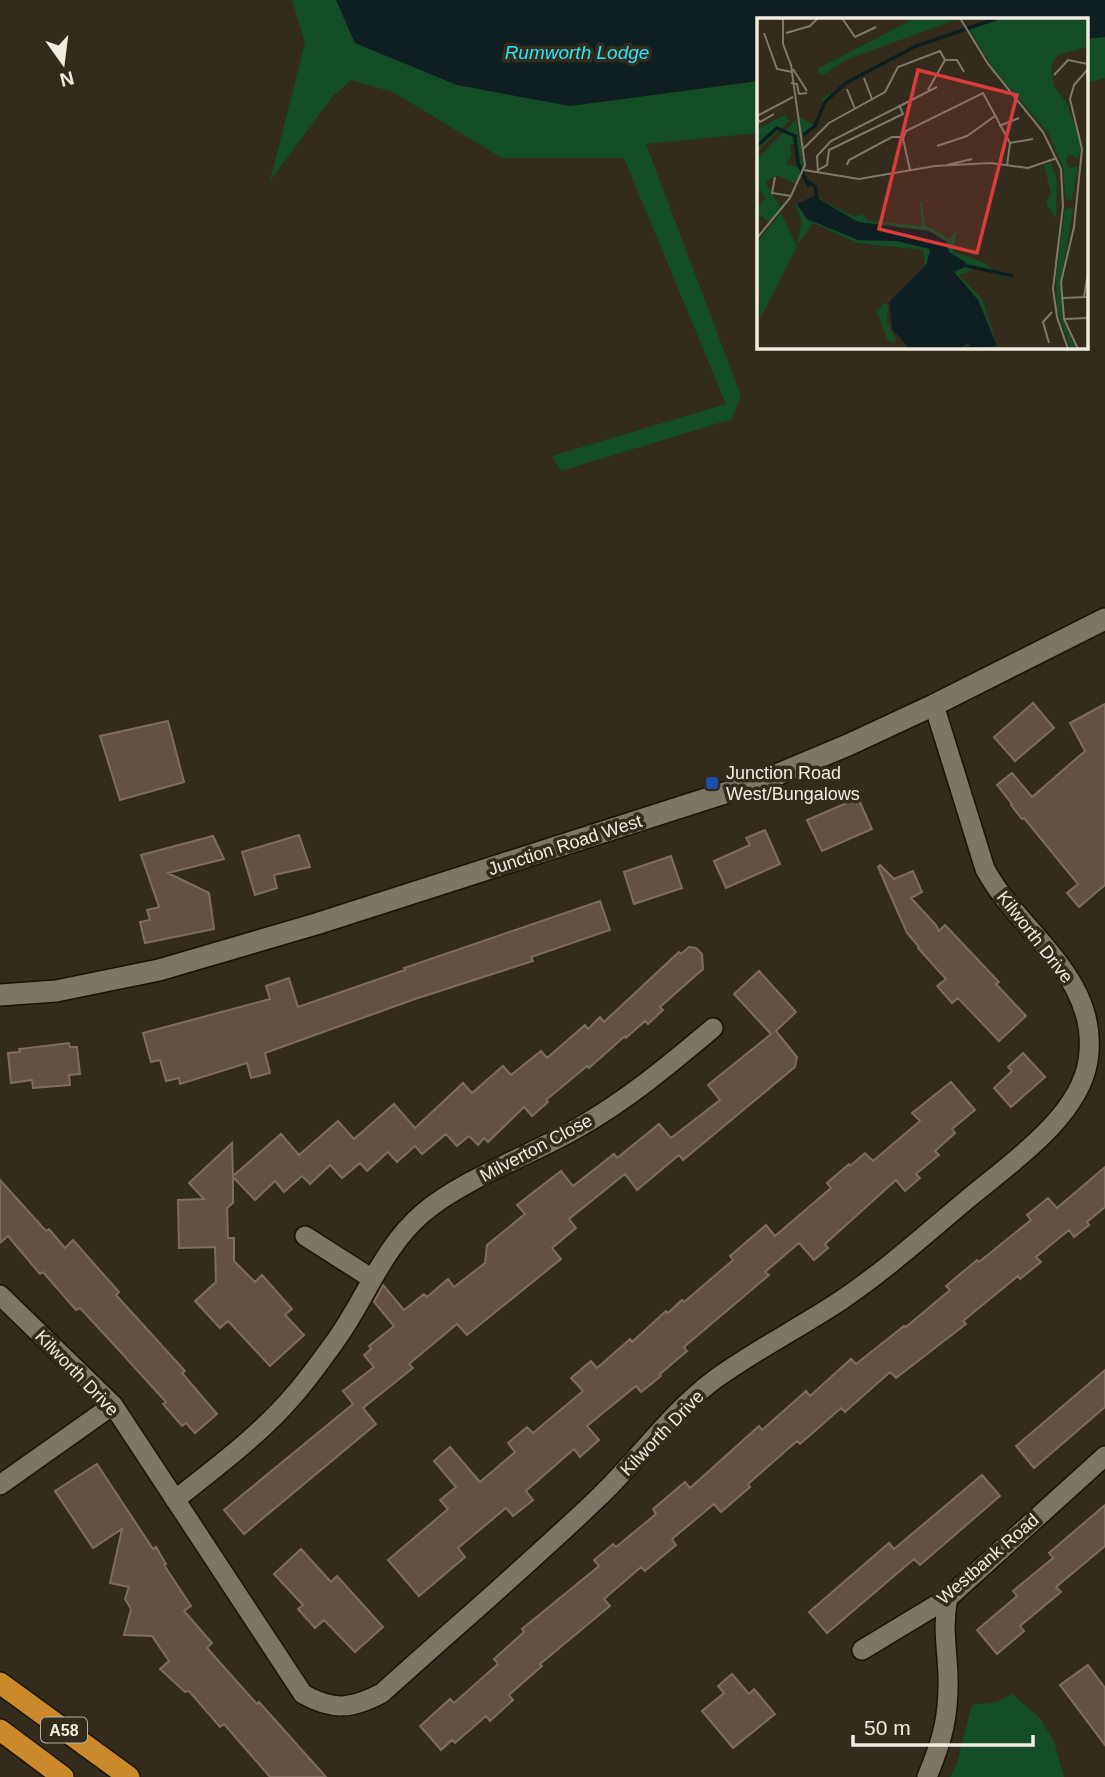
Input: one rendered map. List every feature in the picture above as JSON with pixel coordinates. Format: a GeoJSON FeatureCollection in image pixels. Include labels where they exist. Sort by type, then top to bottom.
{"type":"FeatureCollection","features":[{"type":"Feature","properties":{"kind":"highway","name":"A58"},"geometry":{"type":"LineString","coordinates":[[0,1683],[129,1777]]}},
{"type":"Feature","properties":{"kind":"highway","name":"A58"},"geometry":{"type":"LineString","coordinates":[[0,1730],[63,1777]]}},
{"type":"Feature","properties":{"kind":"street","name":"Junction Road West"},"geometry":{"type":"LineString","coordinates":[[0,995],[98,985],[159,970],[316,924],[762,780],[934,705],[1105,619]]}},
{"type":"Feature","properties":{"kind":"street","name":"Kilworth Drive"},"geometry":{"type":"LineString","coordinates":[[0,1295],[113,1405],[303,1694],[319,1703],[340,1707],[363,1703],[382,1693],[600,1497],[673,1416],[714,1380],[878,1274],[1028,1149],[1071,1104],[1097,1032],[1067,973],[995,887],[985,869],[934,705]]}},
{"type":"Feature","properties":{"kind":"street","name":"Milverton Close"},"geometry":{"type":"LineString","coordinates":[[175,1500],[251,1438],[294,1395],[338,1337],[371,1278],[421,1214],[444,1197],[588,1122],[643,1087],[713,1028]]}},
{"type":"Feature","properties":{"kind":"street"},"geometry":{"type":"LineString","coordinates":[[305,1236],[371,1278]]}},
{"type":"Feature","properties":{"kind":"street"},"geometry":{"type":"LineString","coordinates":[[0,1485],[113,1405]]}},
{"type":"Feature","properties":{"kind":"street","name":"Westbank Road"},"geometry":{"type":"LineString","coordinates":[[862,1650],[948,1598],[1105,1456]]}},
{"type":"Feature","properties":{"kind":"street"},"geometry":{"type":"LineString","coordinates":[[927,1777],[943,1740],[947,1716],[948,1674],[944,1631],[948,1598]]}},
{"type":"Feature","properties":{"kind":"green space"},"geometry":{"type":"Polygon","coordinates":[[[292,0],[336,0],[355,43],[457,85],[570,106],[757,81],[757,133],[646,144],[741,396],[732,419],[561,471],[552,456],[726,404],[624,158],[502,158],[393,92],[351,80],[333,96],[270,181],[305,43],[292,0]]]}},
{"type":"Feature","properties":{"kind":"green space"},"geometry":{"type":"Polygon","coordinates":[[[1105,37],[1105,78],[1088,82],[1088,39],[1105,37]]]}},
{"type":"Feature","properties":{"kind":"green space"},"geometry":{"type":"Polygon","coordinates":[[[1012,1694],[1039,1717],[1054,1741],[1064,1777],[950,1777],[957,1763],[972,1705],[997,1702],[1012,1694]]]}},
{"type":"Feature","properties":{"kind":"water","name":"Rumworth Lodge"},"geometry":{"type":"Polygon","coordinates":[[[336,0],[1105,0],[1105,37],[1088,39],[1088,18],[757,18],[757,81],[570,106],[457,85],[355,43],[336,0]]]}},
{"type":"Feature","properties":{"kind":"building"},"geometry":{"type":"Polygon","coordinates":[[[1033,703],[1054,728],[1015,761],[994,737],[1033,703]]]}},
{"type":"Feature","properties":{"kind":"building"},"geometry":{"type":"Polygon","coordinates":[[[1105,704],[1105,885],[1079,907],[1067,893],[1078,884],[1024,818],[1022,819],[997,785],[1012,773],[1032,797],[1085,751],[1070,723],[1105,704]]]}},
{"type":"Feature","properties":{"kind":"building"},"geometry":{"type":"Polygon","coordinates":[[[168,721],[184,782],[120,800],[100,736],[168,721]]]}},
{"type":"Feature","properties":{"kind":"building"},"geometry":{"type":"Polygon","coordinates":[[[858,798],[872,829],[822,851],[807,820],[858,798]]]}},
{"type":"Feature","properties":{"kind":"building"},"geometry":{"type":"Polygon","coordinates":[[[765,830],[780,864],[726,888],[714,861],[750,845],[746,838],[765,830]]]}},
{"type":"Feature","properties":{"kind":"building"},"geometry":{"type":"Polygon","coordinates":[[[299,835],[310,867],[274,875],[277,888],[255,895],[242,852],[299,835]]]}},
{"type":"Feature","properties":{"kind":"building"},"geometry":{"type":"Polygon","coordinates":[[[213,836],[224,859],[168,873],[209,893],[214,929],[145,943],[140,922],[150,920],[147,910],[159,907],[141,855],[213,836]]]}},
{"type":"Feature","properties":{"kind":"building"},"geometry":{"type":"Polygon","coordinates":[[[671,856],[682,888],[634,904],[624,872],[671,856]]]}},
{"type":"Feature","properties":{"kind":"building"},"geometry":{"type":"Polygon","coordinates":[[[880,865],[894,879],[913,871],[922,892],[911,898],[939,931],[945,925],[999,982],[996,984],[1026,1016],[999,1041],[958,998],[952,1003],[937,986],[946,979],[907,933],[878,867],[880,865]]]}},
{"type":"Feature","properties":{"kind":"building"},"geometry":{"type":"Polygon","coordinates":[[[600,901],[610,930],[531,957],[533,961],[415,999],[265,1053],[270,1073],[251,1078],[247,1063],[180,1084],[179,1078],[166,1081],[160,1060],[151,1062],[143,1033],[270,999],[266,986],[289,978],[298,1007],[600,901]]]}},
{"type":"Feature","properties":{"kind":"building"},"geometry":{"type":"Polygon","coordinates":[[[689,947],[696,948],[702,954],[703,969],[660,1007],[663,1010],[648,1024],[645,1021],[626,1038],[625,1036],[589,1068],[587,1066],[546,1100],[548,1102],[532,1116],[524,1107],[488,1142],[484,1138],[478,1145],[469,1136],[457,1146],[446,1134],[422,1154],[415,1146],[397,1162],[388,1152],[367,1171],[360,1163],[342,1178],[330,1165],[310,1184],[302,1176],[284,1192],[275,1181],[255,1200],[233,1177],[233,1203],[227,1208],[228,1238],[234,1238],[234,1261],[255,1282],[262,1275],[292,1309],[285,1315],[304,1335],[270,1366],[228,1321],[220,1328],[195,1301],[216,1282],[215,1247],[179,1248],[178,1200],[204,1199],[189,1183],[232,1143],[233,1176],[281,1134],[299,1155],[338,1121],[354,1139],[394,1104],[415,1128],[463,1083],[472,1093],[503,1066],[511,1075],[541,1051],[547,1058],[585,1025],[588,1029],[600,1017],[604,1022],[679,952],[681,954],[689,947]]]}},
{"type":"Feature","properties":{"kind":"building"},"geometry":{"type":"Polygon","coordinates":[[[759,971],[796,1012],[776,1031],[797,1057],[795,1067],[683,1160],[679,1155],[637,1190],[625,1174],[569,1219],[576,1228],[552,1248],[561,1259],[467,1335],[457,1324],[409,1364],[413,1368],[363,1408],[376,1424],[244,1534],[224,1510],[353,1404],[343,1391],[374,1367],[364,1355],[371,1349],[369,1346],[394,1326],[374,1302],[383,1285],[404,1310],[424,1294],[427,1297],[448,1279],[454,1287],[485,1263],[487,1245],[525,1214],[517,1205],[561,1171],[573,1186],[614,1154],[617,1158],[659,1124],[671,1138],[720,1100],[708,1085],[771,1034],[734,994],[759,971]]]}},
{"type":"Feature","properties":{"kind":"building"},"geometry":{"type":"Polygon","coordinates":[[[69,1043],[70,1047],[77,1047],[80,1074],[69,1075],[70,1085],[33,1088],[32,1080],[11,1083],[8,1053],[20,1052],[19,1049],[69,1043]]]}},
{"type":"Feature","properties":{"kind":"building"},"geometry":{"type":"Polygon","coordinates":[[[1023,1053],[1045,1077],[1011,1107],[994,1088],[1012,1071],[1008,1067],[1023,1053]]]}},
{"type":"Feature","properties":{"kind":"building"},"geometry":{"type":"Polygon","coordinates":[[[951,1082],[975,1110],[952,1129],[955,1133],[935,1151],[939,1155],[916,1174],[920,1178],[905,1191],[896,1180],[825,1244],[828,1248],[814,1260],[799,1243],[765,1272],[769,1275],[684,1347],[687,1351],[660,1374],[661,1376],[641,1392],[636,1386],[587,1426],[599,1440],[580,1457],[574,1449],[526,1491],[533,1500],[513,1516],[506,1508],[458,1548],[465,1557],[419,1596],[388,1560],[448,1509],[440,1500],[456,1487],[434,1461],[450,1447],[480,1482],[515,1452],[508,1443],[527,1427],[533,1433],[583,1391],[571,1378],[591,1361],[597,1368],[630,1339],[632,1342],[666,1311],[668,1313],[682,1300],[684,1302],[733,1260],[730,1256],[766,1225],[775,1236],[831,1188],[827,1183],[849,1164],[850,1166],[865,1153],[873,1161],[920,1121],[912,1113],[951,1082]]]}},
{"type":"Feature","properties":{"kind":"building"},"geometry":{"type":"Polygon","coordinates":[[[1105,1167],[1105,1207],[1087,1222],[1089,1225],[1074,1237],[1069,1230],[1036,1257],[1041,1262],[1020,1279],[1018,1276],[963,1321],[966,1324],[896,1378],[890,1372],[845,1412],[841,1408],[800,1444],[797,1441],[721,1512],[714,1504],[672,1539],[676,1545],[645,1571],[641,1567],[604,1599],[610,1606],[540,1664],[542,1666],[509,1695],[513,1700],[490,1721],[486,1716],[455,1743],[452,1740],[441,1750],[420,1726],[450,1699],[454,1703],[498,1664],[494,1659],[524,1632],[522,1629],[599,1566],[594,1560],[613,1544],[616,1547],[656,1514],[653,1509],[685,1482],[690,1488],[759,1426],[762,1430],[806,1391],[810,1396],[851,1359],[856,1364],[906,1327],[950,1290],[946,1286],[1031,1220],[1027,1215],[1048,1198],[1057,1208],[1105,1167]]]}},
{"type":"Feature","properties":{"kind":"building"},"geometry":{"type":"Polygon","coordinates":[[[0,1180],[65,1248],[73,1240],[119,1292],[116,1295],[185,1371],[182,1373],[217,1414],[195,1433],[186,1423],[182,1426],[163,1404],[166,1402],[117,1348],[80,1308],[76,1310],[43,1272],[40,1274],[8,1236],[0,1243],[0,1180]]]}},
{"type":"Feature","properties":{"kind":"building"},"geometry":{"type":"Polygon","coordinates":[[[1105,1370],[1105,1407],[1034,1468],[1016,1446],[1105,1370]]]}},
{"type":"Feature","properties":{"kind":"building"},"geometry":{"type":"Polygon","coordinates":[[[97,1464],[153,1549],[156,1547],[166,1564],[164,1565],[191,1606],[184,1611],[212,1643],[207,1648],[326,1777],[270,1777],[224,1724],[220,1727],[189,1691],[185,1692],[160,1669],[169,1661],[152,1636],[124,1635],[131,1609],[125,1599],[129,1587],[110,1583],[122,1529],[93,1548],[55,1491],[97,1464]]]}},
{"type":"Feature","properties":{"kind":"building"},"geometry":{"type":"Polygon","coordinates":[[[982,1475],[1000,1496],[920,1565],[914,1559],[827,1633],[809,1612],[889,1543],[894,1549],[982,1475]]]}},
{"type":"Feature","properties":{"kind":"building"},"geometry":{"type":"Polygon","coordinates":[[[1105,1505],[1105,1546],[1056,1587],[1061,1592],[1020,1626],[1024,1631],[997,1654],[977,1630],[1017,1596],[1013,1591],[1053,1558],[1049,1553],[1105,1505]]]}},
{"type":"Feature","properties":{"kind":"building"},"geometry":{"type":"Polygon","coordinates":[[[301,1549],[331,1582],[337,1576],[383,1627],[355,1652],[324,1620],[315,1628],[298,1609],[303,1605],[274,1574],[301,1549]]]}},
{"type":"Feature","properties":{"kind":"building"},"geometry":{"type":"Polygon","coordinates":[[[1088,1665],[1105,1688],[1105,1745],[1060,1685],[1088,1665]]]}},
{"type":"Feature","properties":{"kind":"building"},"geometry":{"type":"Polygon","coordinates":[[[732,1674],[749,1694],[754,1689],[775,1714],[733,1748],[702,1711],[724,1693],[718,1686],[732,1674]]]}},
{"type":"Feature","properties":{"kind":"place","name":"Junction Road West/Bungalows"},"geometry":{"type":"Point","coordinates":[712,783]}}]}
